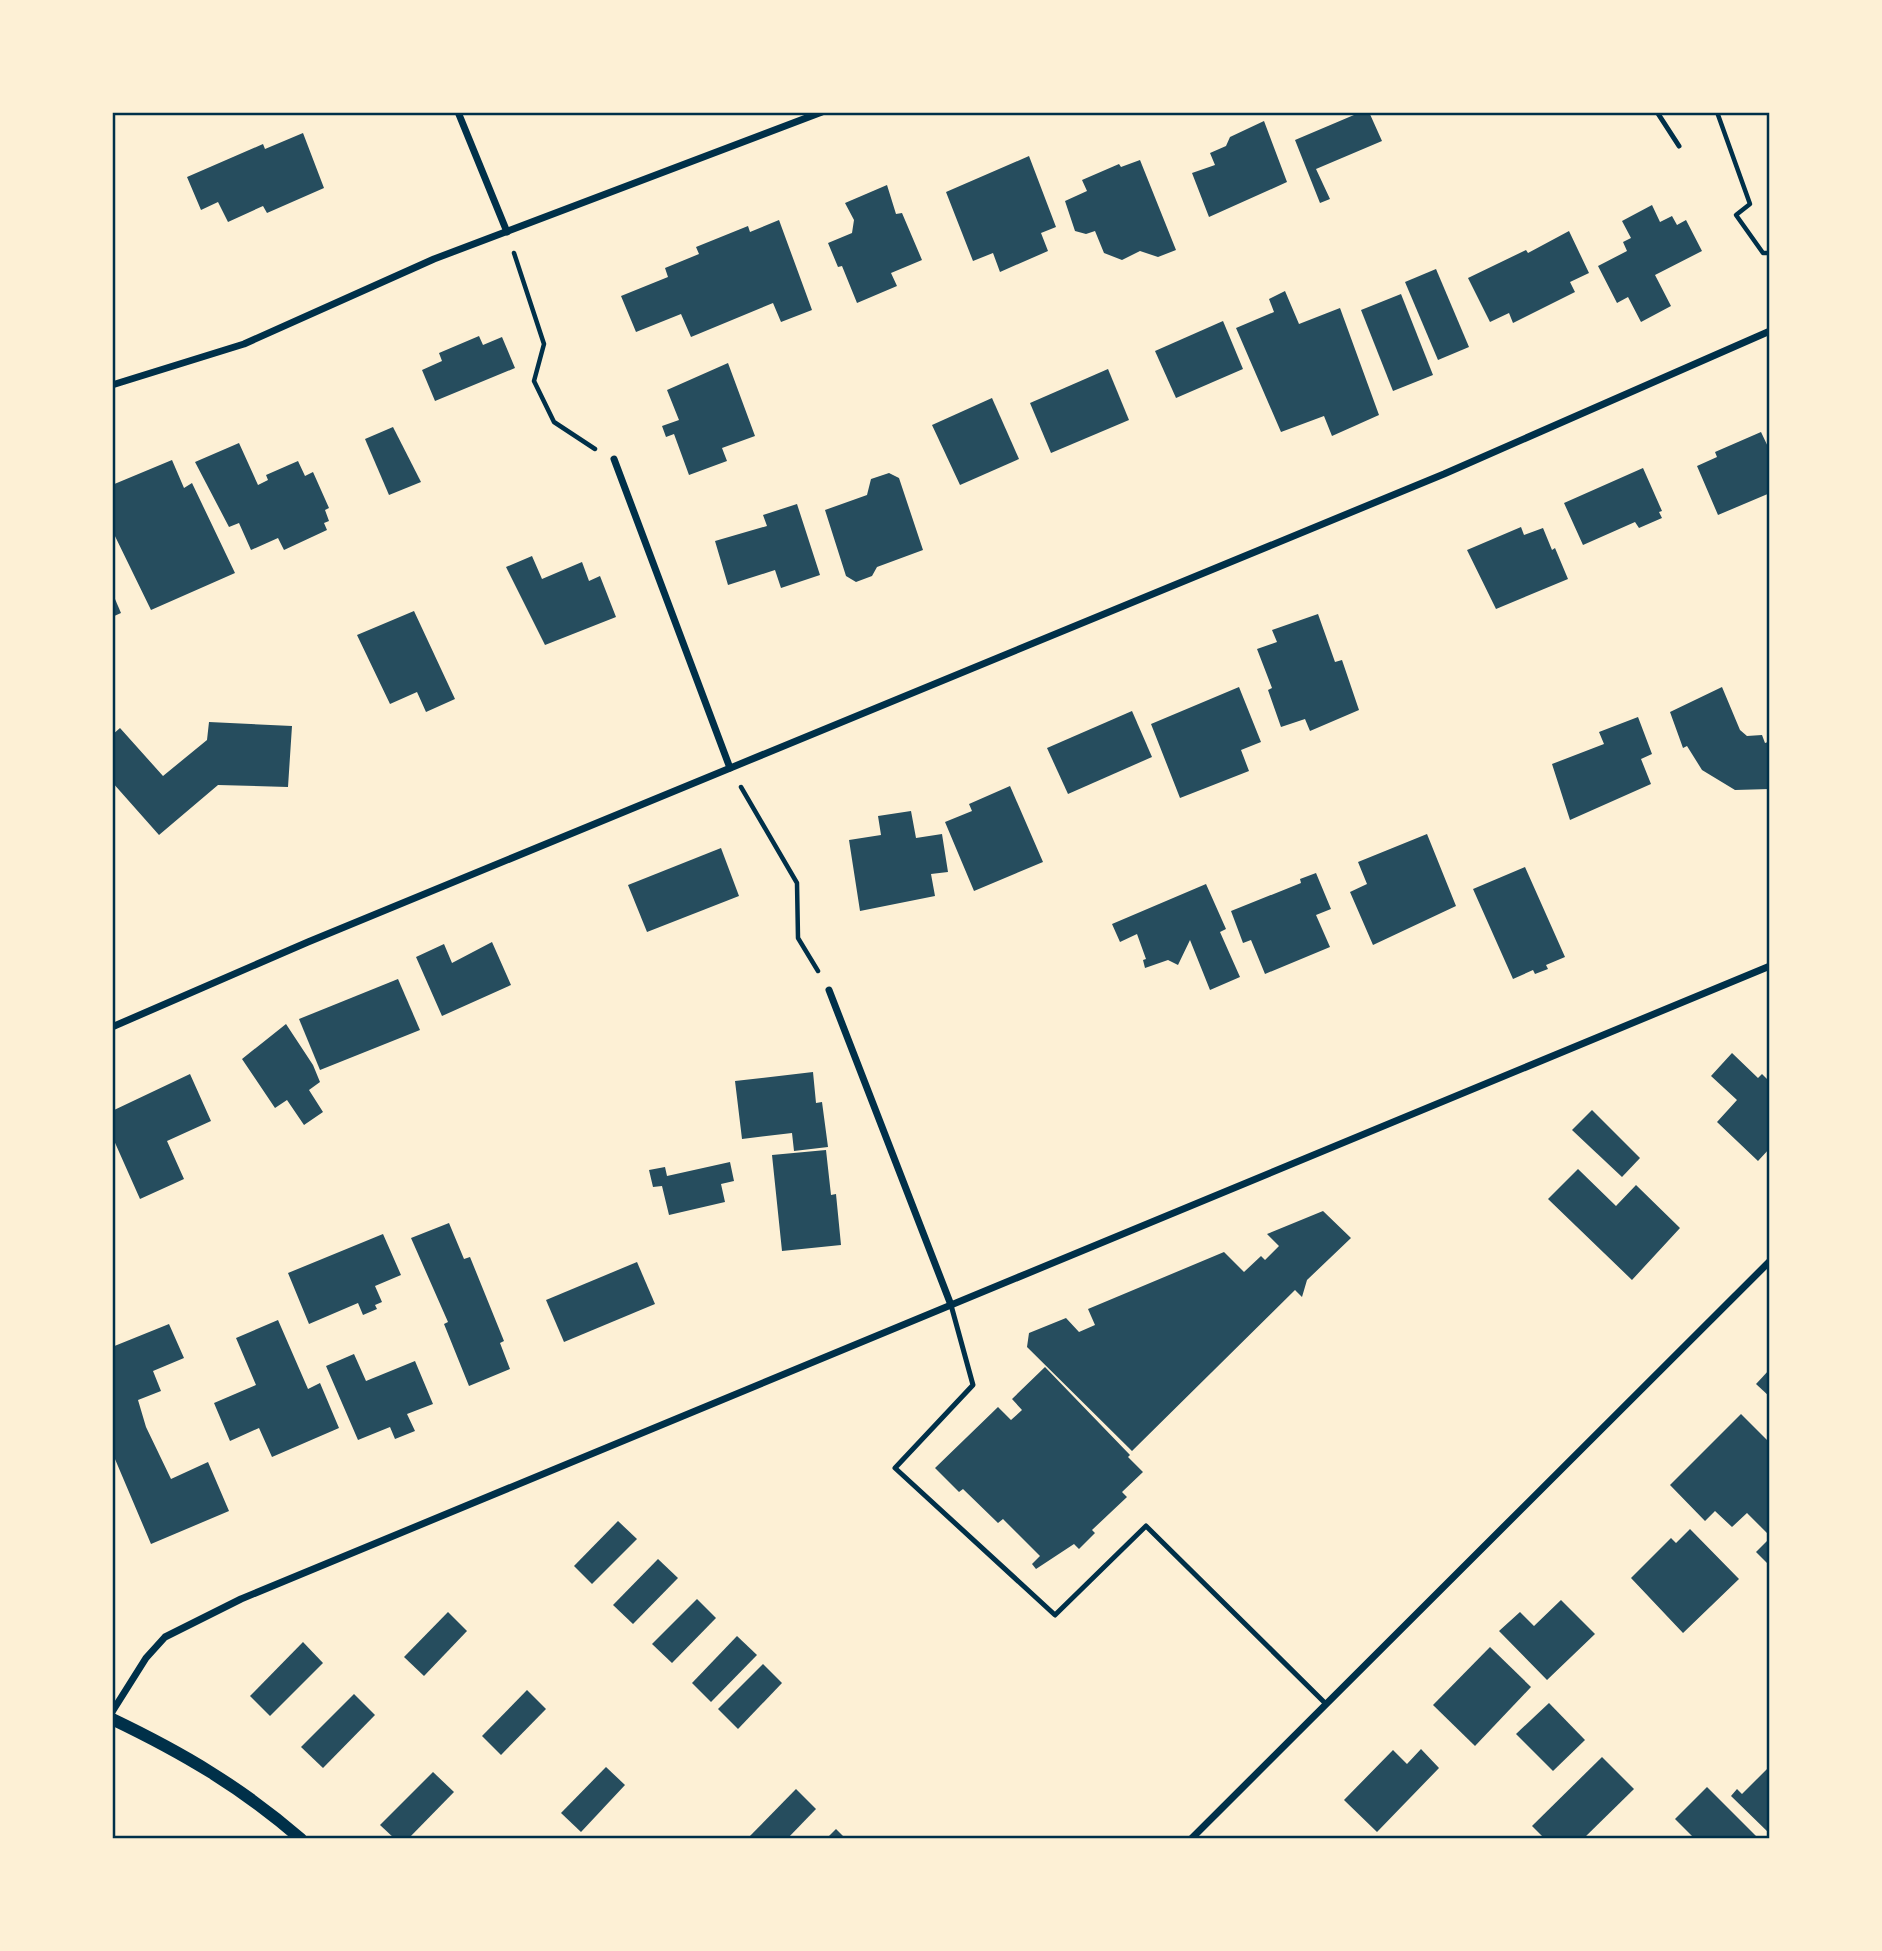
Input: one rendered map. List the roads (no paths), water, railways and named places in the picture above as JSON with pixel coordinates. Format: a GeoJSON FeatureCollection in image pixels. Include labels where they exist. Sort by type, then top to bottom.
{"type":"FeatureCollection","features":[{"type":"Feature","properties":{"kind":"street"},"geometry":{"type":"LineString","coordinates":[[458,112],[507,232]]}},
{"type":"Feature","properties":{"kind":"street"},"geometry":{"type":"LineString","coordinates":[[112,385],[244,344],[434,259],[822,112]]}},
{"type":"Feature","properties":{"kind":"street"},"geometry":{"type":"LineString","coordinates":[[112,1027],[308,942],[1444,474],[1770,331]]}},
{"type":"Feature","properties":{"kind":"street"},"geometry":{"type":"LineString","coordinates":[[614,459],[730,768]]}},
{"type":"Feature","properties":{"kind":"street"},"geometry":{"type":"LineString","coordinates":[[112,1712],[146,1658],[165,1637],[192,1621],[1770,966]]}},
{"type":"Feature","properties":{"kind":"street"},"geometry":{"type":"LineString","coordinates":[[829,990],[951,1305]]}},
{"type":"Feature","properties":{"kind":"street"},"geometry":{"type":"LineString","coordinates":[[1191,1839],[1770,1261]]}},
{"type":"Feature","properties":{"kind":"street"},"geometry":{"type":"LineString","coordinates":[[112,1719],[182,1752],[263,1807],[301,1839]]}},
{"type":"Feature","properties":{"kind":"lane"},"geometry":{"type":"LineString","coordinates":[[1657,112],[1679,146]]}},
{"type":"Feature","properties":{"kind":"lane"},"geometry":{"type":"LineString","coordinates":[[951,1305],[973,1385],[895,1468],[1055,1615],[1146,1526],[1326,1704]]}}]}
